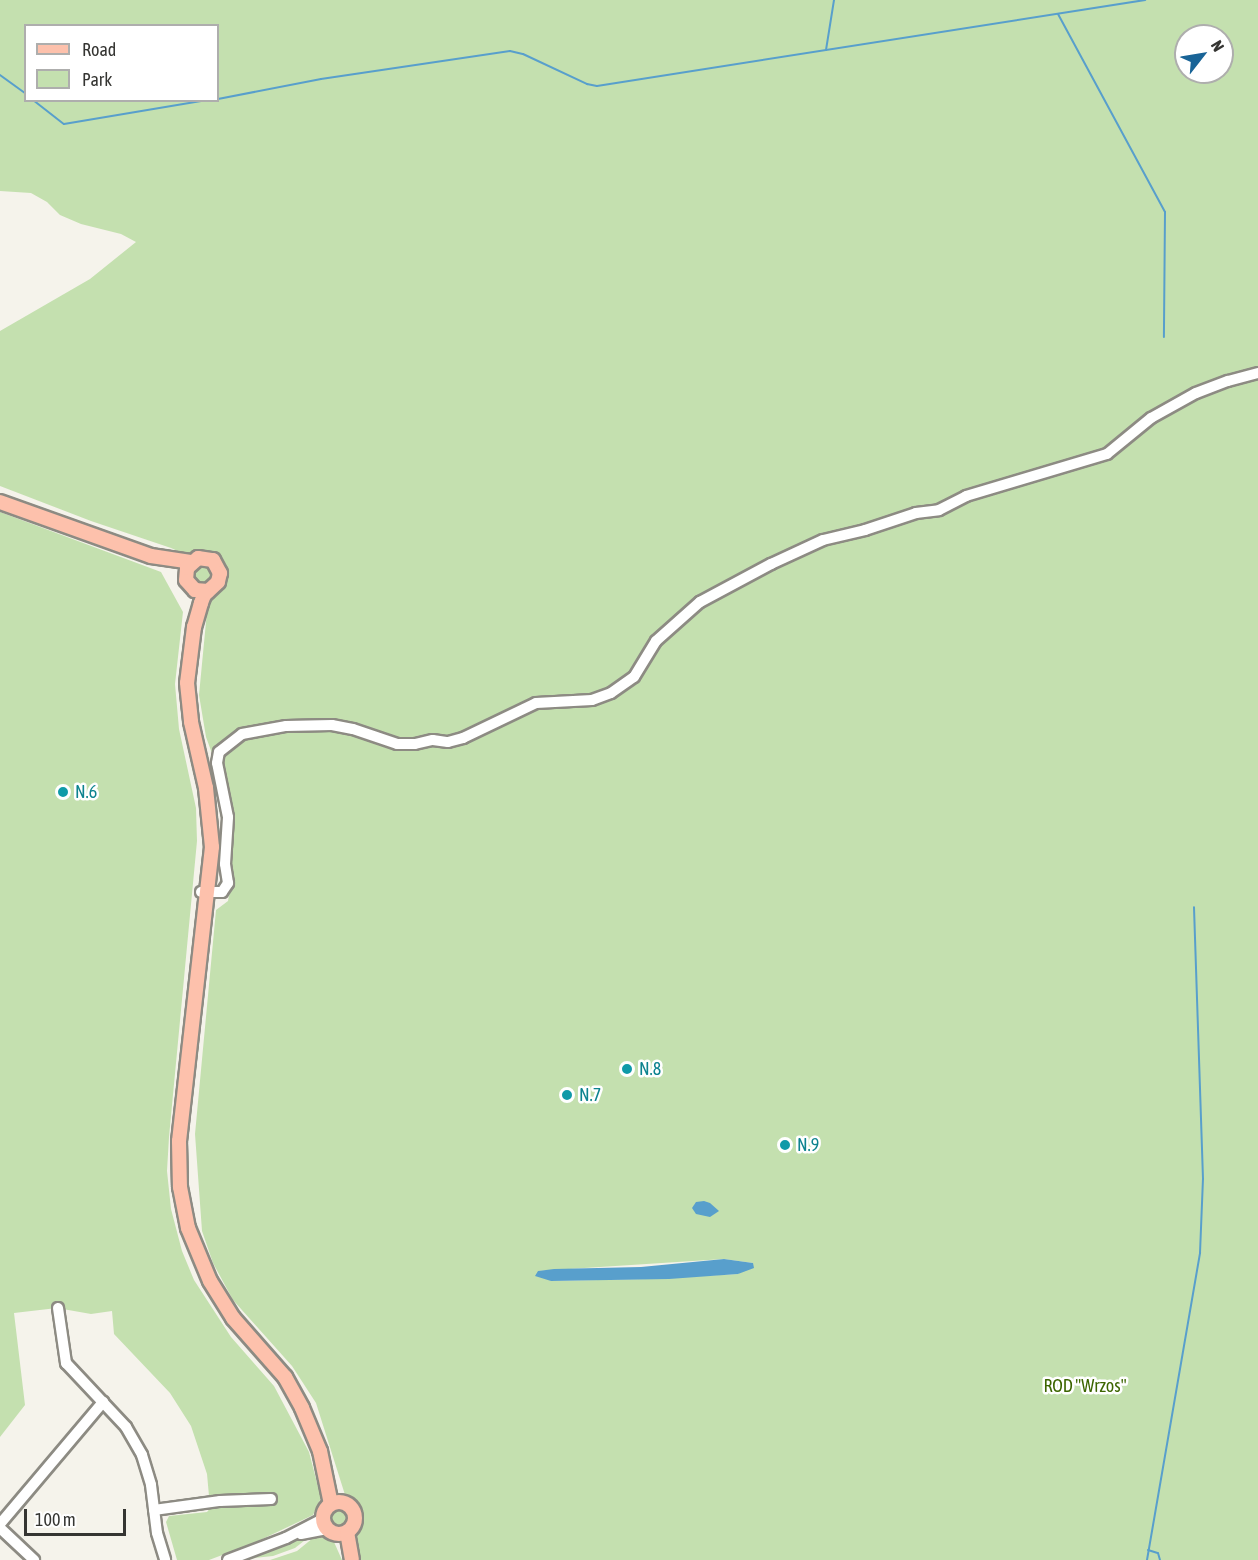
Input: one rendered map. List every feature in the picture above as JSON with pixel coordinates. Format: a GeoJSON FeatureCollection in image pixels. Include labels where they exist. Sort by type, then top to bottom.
{"type":"FeatureCollection","features":[{"type":"Feature","properties":{"kind":"main road"},"geometry":{"type":"LineString","coordinates":[[0,502],[188,567]]}},
{"type":"Feature","properties":{"kind":"main road"},"geometry":{"type":"LineString","coordinates":[[188,567],[203,557],[216,564],[220,578],[201,603],[194,627],[188,664],[187,699],[208,803],[212,847],[205,892],[179,1141],[183,1208],[196,1250],[210,1281],[233,1318],[274,1364],[294,1392],[314,1433],[335,1503]]}},
{"type":"Feature","properties":{"kind":"main road"},"geometry":{"type":"LineString","coordinates":[[188,567],[192,588],[194,627]]}},
{"type":"Feature","properties":{"kind":"main road"},"geometry":{"type":"LineString","coordinates":[[192,588],[208,591]]}},
{"type":"Feature","properties":{"kind":"main road"},"geometry":{"type":"LineString","coordinates":[[333,1528],[353,1526],[354,1517],[351,1509],[335,1503]]}},
{"type":"Feature","properties":{"kind":"main road"},"geometry":{"type":"LineString","coordinates":[[335,1503],[324,1512],[351,1560]]}},
{"type":"Feature","properties":{"kind":"street"},"geometry":{"type":"LineString","coordinates":[[205,892],[222,892],[228,883],[225,864],[228,817],[217,763],[219,752],[242,734],[286,726],[332,725],[353,729],[397,744],[433,740],[448,742],[463,738],[536,703],[592,700],[610,693],[634,677],[661,635],[700,602],[771,564],[823,540],[865,530],[916,513],[939,510],[966,496],[1107,454],[1151,418],[1196,393],[1258,373]]}},
{"type":"Feature","properties":{"kind":"street"},"geometry":{"type":"LineString","coordinates":[[58,1308],[66,1363],[126,1427],[136,1443],[150,1479],[157,1533],[165,1560]]}},
{"type":"Feature","properties":{"kind":"street"},"geometry":{"type":"LineString","coordinates":[[0,1524],[103,1402]]}},
{"type":"Feature","properties":{"kind":"street"},"geometry":{"type":"LineString","coordinates":[[154,1510],[220,1501],[271,1499]]}},
{"type":"Feature","properties":{"kind":"street"},"geometry":{"type":"LineString","coordinates":[[0,1528],[34,1560]]}},
{"type":"Feature","properties":{"kind":"street"},"geometry":{"type":"LineString","coordinates":[[228,1560],[286,1538],[333,1528]]}},
{"type":"Feature","properties":{"kind":"green space","name":"ROD \"Wrzos\""},"geometry":{"type":"Polygon","coordinates":[[[0,0],[1258,0],[1258,1560],[358,1560],[351,1535],[358,1521],[357,1511],[346,1498],[316,1403],[292,1366],[233,1300],[213,1263],[202,1231],[195,1134],[216,910],[228,901],[232,877],[229,800],[206,737],[199,695],[208,601],[214,593],[212,554],[200,552],[181,558],[182,553],[171,548],[91,521],[0,486],[0,331],[90,279],[136,242],[121,234],[81,224],[60,215],[47,202],[31,193],[0,191],[0,0]],[[724,1259],[538,1271],[551,1281],[646,1279],[738,1274],[753,1263],[724,1259]]]}},
{"type":"Feature","properties":{"kind":"green space"},"geometry":{"type":"Polygon","coordinates":[[[0,512],[161,572],[183,612],[175,684],[179,729],[196,808],[197,841],[169,1137],[167,1171],[171,1209],[182,1251],[194,1280],[231,1337],[274,1386],[309,1452],[321,1498],[313,1515],[254,1543],[209,1560],[177,1560],[166,1522],[169,1516],[207,1512],[212,1506],[271,1494],[209,1496],[207,1474],[191,1426],[170,1393],[114,1334],[112,1311],[91,1314],[57,1308],[14,1313],[25,1405],[0,1437],[0,512]]]}},
{"type":"Feature","properties":{"kind":"green space"},"geometry":{"type":"Polygon","coordinates":[[[197,563],[213,567],[214,581],[200,587],[192,580],[192,569],[197,563]]]}},
{"type":"Feature","properties":{"kind":"green space"},"geometry":{"type":"Polygon","coordinates":[[[339,1507],[347,1510],[350,1518],[347,1526],[339,1529],[331,1526],[328,1518],[331,1510],[339,1507]]]}},
{"type":"Feature","properties":{"kind":"green space"},"geometry":{"type":"Polygon","coordinates":[[[320,1536],[334,1542],[342,1560],[270,1560],[297,1551],[313,1538],[320,1536]]]}},
{"type":"Feature","properties":{"kind":"green space"},"geometry":{"type":"Polygon","coordinates":[[[309,1537],[295,1548],[273,1556],[237,1560],[287,1541],[309,1537]]]}},
{"type":"Feature","properties":{"kind":"water"},"geometry":{"type":"Polygon","coordinates":[[[704,1201],[719,1211],[710,1217],[696,1214],[692,1208],[696,1202],[704,1201]]]}},
{"type":"Feature","properties":{"kind":"water"},"geometry":{"type":"Polygon","coordinates":[[[724,1259],[753,1263],[754,1268],[738,1274],[669,1279],[551,1281],[535,1276],[538,1271],[554,1269],[641,1267],[724,1259]]]}},
{"type":"Feature","properties":{"kind":"waterway"},"geometry":{"type":"LineString","coordinates":[[826,50],[834,0]]}},
{"type":"Feature","properties":{"kind":"waterway"},"geometry":{"type":"LineString","coordinates":[[219,99],[321,79],[510,51],[523,54],[587,84],[597,86],[1145,0]]}},
{"type":"Feature","properties":{"kind":"waterway"},"geometry":{"type":"LineString","coordinates":[[1058,14],[1165,212],[1164,337]]}},
{"type":"Feature","properties":{"kind":"waterway"},"geometry":{"type":"LineString","coordinates":[[0,75],[24,93]]}},
{"type":"Feature","properties":{"kind":"waterway"},"geometry":{"type":"LineString","coordinates":[[36,102],[64,124],[195,102]]}},
{"type":"Feature","properties":{"kind":"waterway"},"geometry":{"type":"LineString","coordinates":[[1147,1560],[1200,1253],[1203,1179],[1194,907]]}},
{"type":"Feature","properties":{"kind":"waterway"},"geometry":{"type":"LineString","coordinates":[[1148,1550],[1158,1553],[1160,1560]]}},
{"type":"Feature","properties":{"kind":"place","name":"N.6"},"geometry":{"type":"Point","coordinates":[63,792]}},
{"type":"Feature","properties":{"kind":"place","name":"N.8"},"geometry":{"type":"Point","coordinates":[627,1069]}},
{"type":"Feature","properties":{"kind":"place","name":"N.7"},"geometry":{"type":"Point","coordinates":[567,1095]}},
{"type":"Feature","properties":{"kind":"place","name":"N.9"},"geometry":{"type":"Point","coordinates":[785,1145]}}]}
